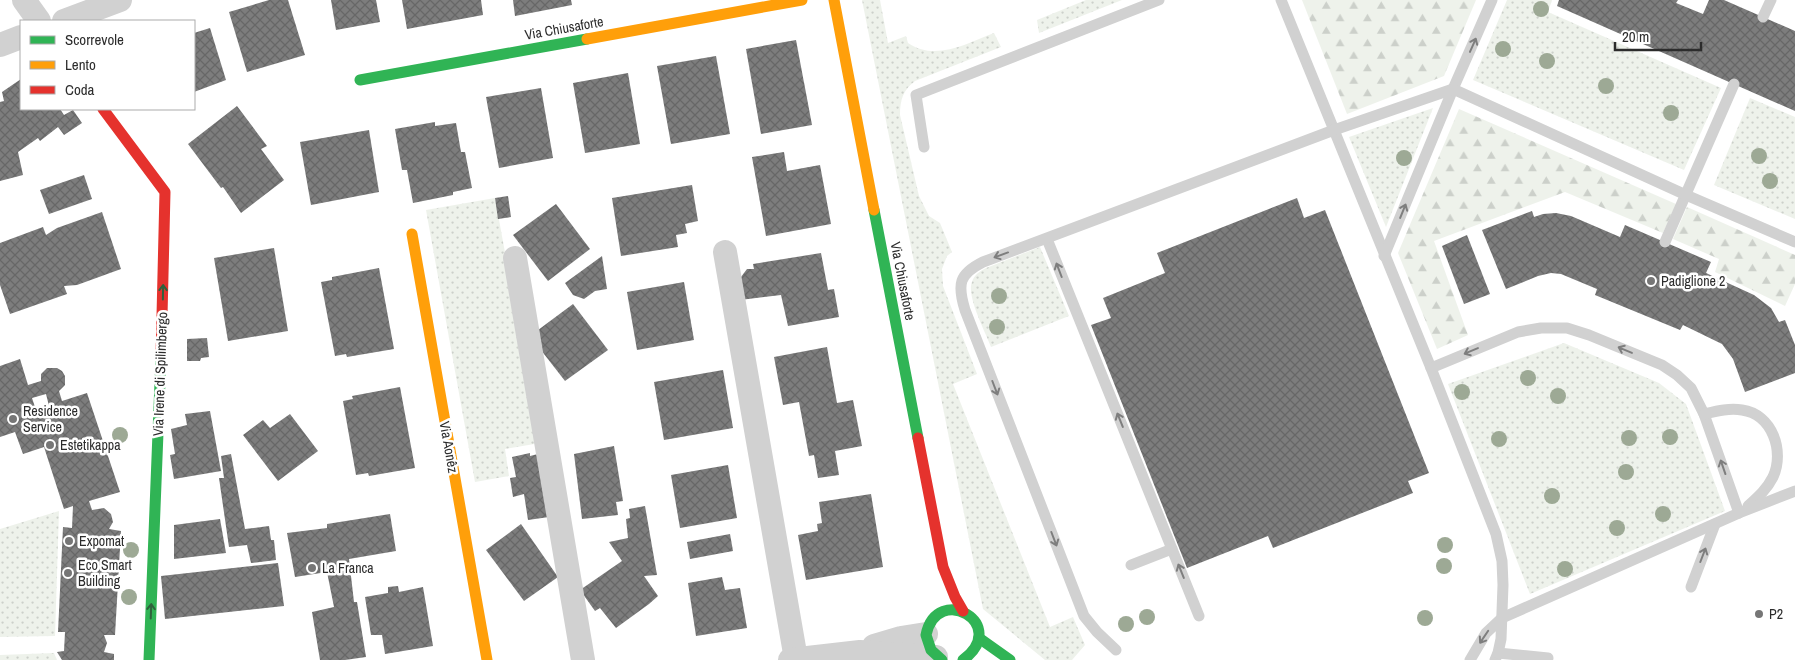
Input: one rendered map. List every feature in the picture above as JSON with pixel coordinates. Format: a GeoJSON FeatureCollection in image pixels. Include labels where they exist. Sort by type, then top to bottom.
{"type":"FeatureCollection","features":[{"type":"Feature","properties":{"kind":"street"},"geometry":{"type":"LineString","coordinates":[[24,0],[38,20]]}},
{"type":"Feature","properties":{"kind":"street"},"geometry":{"type":"LineString","coordinates":[[67,20],[120,0]]}},
{"type":"Feature","properties":{"kind":"street","name":"Via Chiusaforte"},"geometry":{"type":"LineString","coordinates":[[360,80],[802,0]]}},
{"type":"Feature","properties":{"kind":"street","name":"Via Chiusaforte"},"geometry":{"type":"LineString","coordinates":[[834,0],[943,567],[963,611],[974,619],[979,638]]}},
{"type":"Feature","properties":{"kind":"street"},"geometry":{"type":"LineString","coordinates":[[0,45],[20,37]]}},
{"type":"Feature","properties":{"kind":"street","name":"Via Irene di Spilimbergo"},"geometry":{"type":"LineString","coordinates":[[104,110],[165,192],[161,375],[149,660]]}},
{"type":"Feature","properties":{"kind":"street","name":"Via Aonêz"},"geometry":{"type":"LineString","coordinates":[[412,234],[486,660]]}},
{"type":"Feature","properties":{"kind":"street"},"geometry":{"type":"LineString","coordinates":[[725,252],[793,660],[860,652],[939,658]]}},
{"type":"Feature","properties":{"kind":"street"},"geometry":{"type":"LineString","coordinates":[[515,258],[583,660]]}},
{"type":"Feature","properties":{"kind":"street","name":"Via Chiusaforte"},"geometry":{"type":"LineString","coordinates":[[930,626],[939,598],[943,567]]}},
{"type":"Feature","properties":{"kind":"street"},"geometry":{"type":"LineString","coordinates":[[939,658],[927,643],[930,626],[940,613],[948,610],[963,611]]}},
{"type":"Feature","properties":{"kind":"street"},"geometry":{"type":"LineString","coordinates":[[860,652],[930,626]]}},
{"type":"Feature","properties":{"kind":"street"},"geometry":{"type":"LineString","coordinates":[[963,660],[975,651],[979,638],[1010,660]]}},
{"type":"Feature","properties":{"kind":"lane"},"geometry":{"type":"LineString","coordinates":[[924,147],[916,95],[1159,0]]}},
{"type":"Feature","properties":{"kind":"lane"},"geometry":{"type":"LineString","coordinates":[[1281,0],[1431,368],[1496,534],[1503,585],[1501,639],[1497,657],[1548,658]]}},
{"type":"Feature","properties":{"kind":"lane"},"geometry":{"type":"LineString","coordinates":[[1384,256],[1492,0]]}},
{"type":"Feature","properties":{"kind":"lane"},"geometry":{"type":"LineString","coordinates":[[1763,17],[1771,0]]}},
{"type":"Feature","properties":{"kind":"lane"},"geometry":{"type":"LineString","coordinates":[[1665,242],[1734,84]]}},
{"type":"Feature","properties":{"kind":"lane"},"geometry":{"type":"LineString","coordinates":[[1116,650],[1084,616],[962,299],[960,287],[962,280],[965,273],[971,268],[1334,130],[1453,89],[1686,195],[1795,242]]}},
{"type":"Feature","properties":{"kind":"lane"},"geometry":{"type":"LineString","coordinates":[[1047,238],[1199,616]]}},
{"type":"Feature","properties":{"kind":"lane"},"geometry":{"type":"LineString","coordinates":[[1431,368],[1518,332],[1541,328],[1567,328],[1662,365],[1691,388],[1704,414],[1739,513]]}},
{"type":"Feature","properties":{"kind":"lane"},"geometry":{"type":"LineString","coordinates":[[1704,414],[1728,409],[1744,410],[1758,415],[1766,420],[1775,442],[1777,452],[1774,474],[1759,497],[1739,513]]}},
{"type":"Feature","properties":{"kind":"lane"},"geometry":{"type":"LineString","coordinates":[[1470,660],[1486,633],[1502,618],[1739,513],[1795,491]]}},
{"type":"Feature","properties":{"kind":"lane"},"geometry":{"type":"LineString","coordinates":[[1691,587],[1715,524]]}},
{"type":"Feature","properties":{"kind":"lane"},"geometry":{"type":"LineString","coordinates":[[1130,566],[1172,550]]}},
{"type":"Feature","properties":{"kind":"green space"},"geometry":{"type":"Polygon","coordinates":[[[862,0],[880,0],[888,43],[906,36],[908,43],[919,48],[929,51],[940,51],[962,46],[994,33],[1001,47],[915,81],[903,96],[900,115],[919,196],[929,216],[940,223],[952,252],[947,256],[942,269],[943,286],[977,374],[953,384],[1050,627],[1073,617],[1085,645],[1072,660],[1045,660],[983,609],[862,0]]]}},
{"type":"Feature","properties":{"kind":"green space"},"geometry":{"type":"Polygon","coordinates":[[[1086,0],[1122,0],[1039,33],[1037,20],[1086,0]]]}},
{"type":"Feature","properties":{"kind":"green space"},"geometry":{"type":"Polygon","coordinates":[[[1302,0],[1476,0],[1444,76],[1347,114],[1302,0]]]}},
{"type":"Feature","properties":{"kind":"green space"},"geometry":{"type":"Polygon","coordinates":[[[1507,0],[1552,0],[1548,12],[1721,88],[1684,170],[1473,80],[1507,0]]]}},
{"type":"Feature","properties":{"kind":"green space"},"geometry":{"type":"Polygon","coordinates":[[[1750,98],[1795,117],[1795,219],[1714,185],[1750,98]]]}},
{"type":"Feature","properties":{"kind":"green space"},"geometry":{"type":"Polygon","coordinates":[[[1433,108],[1386,227],[1349,137],[1433,108]]]}},
{"type":"Feature","properties":{"kind":"green space"},"geometry":{"type":"Polygon","coordinates":[[[1459,109],[1676,204],[1663,233],[1565,192],[1434,241],[1468,335],[1437,349],[1398,253],[1459,109]]]}},
{"type":"Feature","properties":{"kind":"green space"},"geometry":{"type":"Polygon","coordinates":[[[495,198],[540,443],[505,449],[509,476],[475,482],[426,210],[495,198]]]}},
{"type":"Feature","properties":{"kind":"green space"},"geometry":{"type":"Polygon","coordinates":[[[1687,207],[1795,255],[1795,284],[1785,306],[1715,272],[1719,259],[1673,239],[1687,207]]]}},
{"type":"Feature","properties":{"kind":"green space"},"geometry":{"type":"Polygon","coordinates":[[[1040,247],[1069,316],[991,347],[974,305],[971,288],[973,280],[986,268],[1040,247]]]}},
{"type":"Feature","properties":{"kind":"green space"},"geometry":{"type":"Polygon","coordinates":[[[1564,343],[1659,383],[1686,404],[1725,511],[1530,594],[1448,384],[1564,343]]]}},
{"type":"Feature","properties":{"kind":"green space"},"geometry":{"type":"Polygon","coordinates":[[[59,511],[55,636],[0,637],[0,529],[59,511]]]}},
{"type":"Feature","properties":{"kind":"green space"},"geometry":{"type":"Polygon","coordinates":[[[54,653],[57,660],[0,660],[0,655],[54,653]]]}},
{"type":"Feature","properties":{"kind":"building"},"geometry":{"type":"Polygon","coordinates":[[[269,0],[288,0],[305,55],[247,72],[229,12],[269,0]]]}},
{"type":"Feature","properties":{"kind":"building"},"geometry":{"type":"Polygon","coordinates":[[[331,0],[376,0],[380,22],[336,30],[331,0]]]}},
{"type":"Feature","properties":{"kind":"building"},"geometry":{"type":"Polygon","coordinates":[[[402,0],[481,0],[483,15],[407,29],[402,0]]]}},
{"type":"Feature","properties":{"kind":"building"},"geometry":{"type":"Polygon","coordinates":[[[513,0],[571,0],[572,5],[515,16],[513,0]]]}},
{"type":"Feature","properties":{"kind":"building"},"geometry":{"type":"Polygon","coordinates":[[[1559,0],[1678,0],[1676,3],[1703,14],[1709,0],[1724,0],[1795,31],[1795,111],[1557,6],[1559,0]]]}},
{"type":"Feature","properties":{"kind":"building"},"geometry":{"type":"Polygon","coordinates":[[[210,28],[226,80],[195,92],[195,33],[210,28]]]}},
{"type":"Feature","properties":{"kind":"building"},"geometry":{"type":"Polygon","coordinates":[[[796,40],[812,125],[761,134],[746,49],[796,40]]]}},
{"type":"Feature","properties":{"kind":"building"},"geometry":{"type":"Polygon","coordinates":[[[716,56],[730,134],[671,144],[657,66],[716,56]]]}},
{"type":"Feature","properties":{"kind":"building"},"geometry":{"type":"Polygon","coordinates":[[[628,73],[640,144],[585,153],[573,83],[628,73]]]}},
{"type":"Feature","properties":{"kind":"building"},"geometry":{"type":"Polygon","coordinates":[[[20,80],[20,110],[61,110],[64,115],[73,110],[82,123],[64,135],[58,127],[40,141],[38,138],[18,152],[23,175],[0,181],[0,102],[4,101],[2,92],[20,80]]]}},
{"type":"Feature","properties":{"kind":"building"},"geometry":{"type":"Polygon","coordinates":[[[541,88],[553,158],[499,168],[486,97],[541,88]]]}},
{"type":"Feature","properties":{"kind":"building"},"geometry":{"type":"Polygon","coordinates":[[[237,106],[267,146],[261,149],[284,180],[241,213],[223,187],[221,188],[188,144],[237,106]]]}},
{"type":"Feature","properties":{"kind":"building"},"geometry":{"type":"Polygon","coordinates":[[[435,122],[435,126],[456,123],[461,152],[465,152],[472,188],[453,192],[453,195],[413,203],[407,170],[402,170],[395,129],[435,122]]]}},
{"type":"Feature","properties":{"kind":"building"},"geometry":{"type":"Polygon","coordinates":[[[369,130],[379,192],[311,205],[300,142],[369,130]]]}},
{"type":"Feature","properties":{"kind":"building"},"geometry":{"type":"Polygon","coordinates":[[[784,152],[787,171],[820,165],[831,224],[766,236],[752,157],[784,152]]]}},
{"type":"Feature","properties":{"kind":"building"},"geometry":{"type":"Polygon","coordinates":[[[84,175],[92,199],[49,214],[40,190],[84,175]]]}},
{"type":"Feature","properties":{"kind":"building"},"geometry":{"type":"Polygon","coordinates":[[[692,185],[698,221],[685,224],[687,233],[676,235],[678,247],[621,256],[612,198],[692,185]]]}},
{"type":"Feature","properties":{"kind":"building"},"geometry":{"type":"Polygon","coordinates":[[[508,196],[511,217],[498,219],[495,198],[508,196]]]}},
{"type":"Feature","properties":{"kind":"building"},"geometry":{"type":"Polygon","coordinates":[[[1297,198],[1304,218],[1325,210],[1429,473],[1408,481],[1413,493],[1273,548],[1268,536],[1187,568],[1091,325],[1111,318],[1103,298],[1165,273],[1157,253],[1297,198]]]}},
{"type":"Feature","properties":{"kind":"building"},"geometry":{"type":"Polygon","coordinates":[[[556,204],[590,249],[548,281],[513,235],[556,204]]]}},
{"type":"Feature","properties":{"kind":"building"},"geometry":{"type":"Polygon","coordinates":[[[1532,211],[1534,217],[1556,213],[1571,216],[1620,237],[1625,225],[1711,262],[1706,273],[1754,295],[1771,308],[1779,322],[1785,320],[1795,345],[1795,373],[1745,392],[1733,359],[1722,344],[1683,325],[1680,330],[1595,295],[1597,289],[1561,274],[1551,273],[1538,276],[1506,289],[1482,230],[1532,211]]]}},
{"type":"Feature","properties":{"kind":"building"},"geometry":{"type":"Polygon","coordinates":[[[102,212],[121,269],[77,285],[64,286],[67,294],[10,314],[0,285],[0,243],[43,227],[46,235],[57,228],[102,212]]]}},
{"type":"Feature","properties":{"kind":"building"},"geometry":{"type":"Polygon","coordinates":[[[1467,235],[1490,294],[1464,304],[1442,246],[1467,235]]]}},
{"type":"Feature","properties":{"kind":"building"},"geometry":{"type":"Polygon","coordinates":[[[274,248],[288,331],[228,341],[214,258],[274,248]]]}},
{"type":"Feature","properties":{"kind":"building"},"geometry":{"type":"Polygon","coordinates":[[[821,253],[828,290],[834,289],[839,317],[788,326],[781,295],[740,300],[741,277],[747,269],[754,269],[753,264],[821,253]]]}},
{"type":"Feature","properties":{"kind":"building"},"geometry":{"type":"Polygon","coordinates":[[[602,256],[607,289],[595,291],[584,299],[573,295],[565,283],[602,256]]]}},
{"type":"Feature","properties":{"kind":"building"},"geometry":{"type":"Polygon","coordinates":[[[379,268],[394,349],[347,357],[346,354],[335,356],[321,282],[332,280],[332,277],[379,268]]]}},
{"type":"Feature","properties":{"kind":"building"},"geometry":{"type":"Polygon","coordinates":[[[684,282],[694,340],[637,350],[627,292],[684,282]]]}},
{"type":"Feature","properties":{"kind":"building"},"geometry":{"type":"Polygon","coordinates":[[[573,304],[608,350],[565,381],[530,336],[573,304]]]}},
{"type":"Feature","properties":{"kind":"building"},"geometry":{"type":"Polygon","coordinates":[[[207,338],[209,357],[201,358],[200,361],[187,361],[187,339],[207,338]]]}},
{"type":"Feature","properties":{"kind":"building"},"geometry":{"type":"Polygon","coordinates":[[[827,347],[837,403],[853,400],[862,446],[835,451],[839,475],[818,478],[814,455],[809,456],[799,402],[783,405],[774,357],[827,347]]]}},
{"type":"Feature","properties":{"kind":"building"},"geometry":{"type":"Polygon","coordinates":[[[20,359],[28,385],[41,381],[41,374],[47,368],[57,368],[65,376],[65,385],[59,391],[62,401],[87,393],[120,492],[89,501],[92,510],[104,508],[111,514],[113,522],[109,529],[121,531],[115,635],[104,635],[107,643],[104,652],[114,654],[114,660],[62,660],[57,652],[64,651],[65,632],[58,632],[63,527],[72,528],[73,506],[64,509],[44,447],[23,454],[15,432],[0,437],[0,366],[20,359]],[[46,394],[32,398],[36,410],[49,406],[46,394]]]}},
{"type":"Feature","properties":{"kind":"building"},"geometry":{"type":"Polygon","coordinates":[[[723,370],[733,428],[664,440],[654,382],[723,370]]]}},
{"type":"Feature","properties":{"kind":"building"},"geometry":{"type":"Polygon","coordinates":[[[400,387],[415,468],[369,476],[368,473],[356,475],[343,401],[353,399],[352,396],[400,387]]]}},
{"type":"Feature","properties":{"kind":"building"},"geometry":{"type":"Polygon","coordinates":[[[210,411],[221,471],[174,479],[170,455],[175,454],[171,429],[187,425],[185,414],[210,411]]]}},
{"type":"Feature","properties":{"kind":"building"},"geometry":{"type":"Polygon","coordinates":[[[290,414],[318,451],[278,481],[243,435],[263,420],[270,428],[290,414]]]}},
{"type":"Feature","properties":{"kind":"building"},"geometry":{"type":"Polygon","coordinates":[[[614,446],[623,501],[616,502],[618,515],[582,519],[574,454],[614,446]]]}},
{"type":"Feature","properties":{"kind":"building"},"geometry":{"type":"Polygon","coordinates":[[[530,453],[530,456],[538,454],[549,517],[528,520],[524,494],[513,497],[510,478],[516,477],[512,457],[530,453]]]}},
{"type":"Feature","properties":{"kind":"building"},"geometry":{"type":"Polygon","coordinates":[[[231,454],[245,529],[269,526],[271,540],[274,540],[276,560],[251,563],[247,545],[229,547],[219,478],[224,478],[221,456],[231,454]]]}},
{"type":"Feature","properties":{"kind":"building"},"geometry":{"type":"Polygon","coordinates":[[[728,465],[737,518],[680,528],[671,475],[728,465]]]}},
{"type":"Feature","properties":{"kind":"building"},"geometry":{"type":"Polygon","coordinates":[[[871,494],[883,567],[806,580],[798,535],[818,531],[817,524],[822,523],[819,502],[871,494]]]}},
{"type":"Feature","properties":{"kind":"building"},"geometry":{"type":"Polygon","coordinates":[[[645,506],[657,575],[644,576],[658,596],[616,628],[600,608],[595,611],[580,590],[622,561],[609,542],[628,538],[626,519],[630,518],[629,509],[645,506]]]}},
{"type":"Feature","properties":{"kind":"building"},"geometry":{"type":"Polygon","coordinates":[[[390,514],[396,551],[349,559],[354,602],[357,602],[366,657],[345,660],[320,660],[312,612],[334,607],[327,572],[295,577],[287,533],[327,528],[327,524],[390,514]]]}},
{"type":"Feature","properties":{"kind":"building"},"geometry":{"type":"Polygon","coordinates":[[[220,519],[226,553],[174,559],[174,525],[220,519]]]}},
{"type":"Feature","properties":{"kind":"building"},"geometry":{"type":"Polygon","coordinates":[[[521,524],[558,577],[524,601],[486,550],[521,524]]]}},
{"type":"Feature","properties":{"kind":"building"},"geometry":{"type":"Polygon","coordinates":[[[730,534],[733,551],[690,559],[687,542],[730,534]]]}},
{"type":"Feature","properties":{"kind":"building"},"geometry":{"type":"Polygon","coordinates":[[[278,563],[284,606],[165,619],[161,576],[278,563]]]}},
{"type":"Feature","properties":{"kind":"building"},"geometry":{"type":"Polygon","coordinates":[[[722,577],[725,590],[740,588],[747,628],[696,636],[688,583],[722,577]]]}},
{"type":"Feature","properties":{"kind":"building"},"geometry":{"type":"Polygon","coordinates":[[[398,586],[399,592],[423,587],[433,646],[385,654],[382,635],[371,635],[365,597],[388,593],[388,587],[398,586]]]}},
{"type":"Feature","properties":{"kind":"traffic: fast"},"geometry":{"type":"LineString","coordinates":[[360,80],[587,39]]}},
{"type":"Feature","properties":{"kind":"traffic: fast"},"geometry":{"type":"LineString","coordinates":[[874,210],[918,438]]}},
{"type":"Feature","properties":{"kind":"traffic: fast"},"geometry":{"type":"LineString","coordinates":[[149,660],[161,357]]}},
{"type":"Feature","properties":{"kind":"traffic: fast"},"geometry":{"type":"LineString","coordinates":[[942,660],[931,650],[926,635],[933,619],[943,611],[955,610],[967,614],[975,622],[979,633],[976,646],[963,660]]}},
{"type":"Feature","properties":{"kind":"traffic: fast"},"geometry":{"type":"LineString","coordinates":[[979,638],[1010,660]]}},
{"type":"Feature","properties":{"kind":"traffic: slow"},"geometry":{"type":"LineString","coordinates":[[587,39],[802,0]]}},
{"type":"Feature","properties":{"kind":"traffic: slow"},"geometry":{"type":"LineString","coordinates":[[834,0],[874,210]]}},
{"type":"Feature","properties":{"kind":"traffic: slow"},"geometry":{"type":"LineString","coordinates":[[412,234],[487,660]]}},
{"type":"Feature","properties":{"kind":"traffic: jam"},"geometry":{"type":"LineString","coordinates":[[104,110],[165,192],[161,357]]}},
{"type":"Feature","properties":{"kind":"traffic: jam"},"geometry":{"type":"LineString","coordinates":[[918,438],[943,567],[963,611]]}},
{"type":"Feature","properties":{"kind":"place","name":"Padiglione 2"},"geometry":{"type":"Point","coordinates":[1651,281]}},
{"type":"Feature","properties":{"kind":"place","name":"Residence Service"},"geometry":{"type":"Point","coordinates":[13,419]}},
{"type":"Feature","properties":{"kind":"place","name":"Estetikappa"},"geometry":{"type":"Point","coordinates":[50,445]}},
{"type":"Feature","properties":{"kind":"place","name":"Expomat"},"geometry":{"type":"Point","coordinates":[69,541]}},
{"type":"Feature","properties":{"kind":"place","name":"La Franca"},"geometry":{"type":"Point","coordinates":[312,568]}},
{"type":"Feature","properties":{"kind":"place","name":"Eco Smart Building"},"geometry":{"type":"Point","coordinates":[68,573]}},
{"type":"Feature","properties":{"kind":"place","name":"P2"},"geometry":{"type":"Point","coordinates":[1759,614]}}]}
